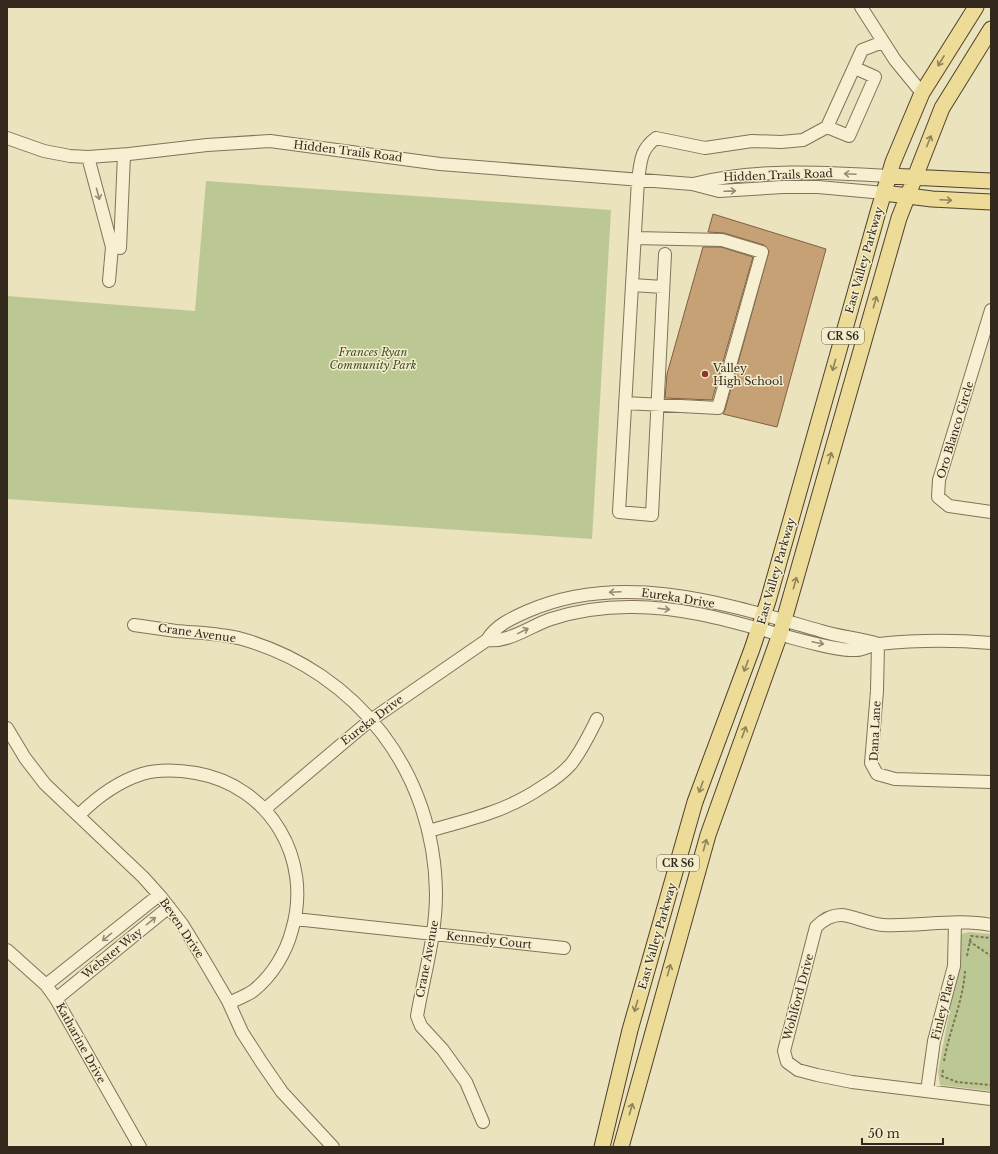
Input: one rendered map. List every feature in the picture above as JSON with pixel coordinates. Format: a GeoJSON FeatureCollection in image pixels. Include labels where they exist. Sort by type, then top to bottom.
{"type":"FeatureCollection","features":[{"type":"Feature","properties":{"kind":"main road","name":"East Valley Parkway"},"geometry":{"type":"LineString","coordinates":[[602,1147],[630,1030],[695,802],[761,622],[889,176],[922,93],[976,7]]}},
{"type":"Feature","properties":{"kind":"main road","name":"East Valley Parkway"},"geometry":{"type":"LineString","coordinates":[[621,1147],[708,835],[782,628],[899,218],[942,108],[991,29]]}},
{"type":"Feature","properties":{"kind":"main road"},"geometry":{"type":"LineString","coordinates":[[889,176],[991,181]]}},
{"type":"Feature","properties":{"kind":"main road"},"geometry":{"type":"LineString","coordinates":[[884,193],[991,202]]}},
{"type":"Feature","properties":{"kind":"street"},"geometry":{"type":"LineString","coordinates":[[861,7],[883,42],[922,93]]}},
{"type":"Feature","properties":{"kind":"street"},"geometry":{"type":"LineString","coordinates":[[665,254],[652,515],[619,512],[638,180],[642,157],[646,145],[656,138],[705,148],[752,141],[781,142],[803,140],[827,127],[862,50],[883,42]]}},
{"type":"Feature","properties":{"kind":"street"},"geometry":{"type":"LineString","coordinates":[[827,127],[849,136],[875,78],[855,68]]}},
{"type":"Feature","properties":{"kind":"street","name":"Hidden Trails Road"},"geometry":{"type":"LineString","coordinates":[[7,138],[44,151],[70,156],[88,157],[124,155],[207,145],[270,141],[440,164],[692,184],[719,191],[783,187],[811,187],[884,193]]}},
{"type":"Feature","properties":{"kind":"street"},"geometry":{"type":"LineString","coordinates":[[109,281],[116,248],[124,155]]}},
{"type":"Feature","properties":{"kind":"street"},"geometry":{"type":"LineString","coordinates":[[88,157],[116,248]]}},
{"type":"Feature","properties":{"kind":"street","name":"Hidden Trails Road"},"geometry":{"type":"LineString","coordinates":[[692,184],[722,177],[793,172],[889,176]]}},
{"type":"Feature","properties":{"kind":"street"},"geometry":{"type":"LineString","coordinates":[[626,404],[658,404],[718,408],[762,252],[722,240],[635,238]]}},
{"type":"Feature","properties":{"kind":"street"},"geometry":{"type":"LineString","coordinates":[[632,285],[663,287]]}},
{"type":"Feature","properties":{"kind":"street","name":"Oro Blanco Circle"},"geometry":{"type":"LineString","coordinates":[[991,310],[938,480],[938,497],[949,506],[991,512]]}},
{"type":"Feature","properties":{"kind":"street","name":"Eureka Drive"},"geometry":{"type":"LineString","coordinates":[[265,809],[322,759],[371,719],[487,640],[492,632],[504,622],[543,605],[589,594],[615,591],[642,591],[673,595],[857,650],[878,644],[991,643]]}},
{"type":"Feature","properties":{"kind":"street","name":"Eureka Drive"},"geometry":{"type":"LineString","coordinates":[[487,640],[498,642],[534,626],[573,613],[614,607],[680,611],[761,622]]}},
{"type":"Feature","properties":{"kind":"street","name":"Crane Avenue"},"geometry":{"type":"LineString","coordinates":[[134,625],[176,631],[209,633],[240,639],[263,646],[308,667],[345,694],[371,719],[391,744],[407,773],[422,806],[434,868],[436,893],[433,934],[416,1016],[421,1026],[443,1050],[466,1082],[483,1122]]}},
{"type":"Feature","properties":{"kind":"street","name":"Dana Lane"},"geometry":{"type":"LineString","coordinates":[[878,644],[877,691],[871,763],[877,774],[895,779],[991,782]]}},
{"type":"Feature","properties":{"kind":"street"},"geometry":{"type":"LineString","coordinates":[[428,831],[485,816],[509,807],[542,787],[570,766],[584,747],[597,720]]}},
{"type":"Feature","properties":{"kind":"street","name":"Beven Drive"},"geometry":{"type":"LineString","coordinates":[[7,728],[25,758],[45,784],[143,877],[182,924],[229,1003],[242,1032],[282,1092],[333,1147]]}},
{"type":"Feature","properties":{"kind":"street"},"geometry":{"type":"LineString","coordinates":[[79,815],[94,800],[118,784],[142,774],[164,770],[184,770],[207,775],[226,782],[243,791],[265,809],[283,835],[296,868],[299,888],[295,919],[290,939],[274,967],[253,991],[229,1003]]}},
{"type":"Feature","properties":{"kind":"street","name":"Webster Way"},"geometry":{"type":"LineString","coordinates":[[46,985],[159,895]]}},
{"type":"Feature","properties":{"kind":"street","name":"Webster Way"},"geometry":{"type":"LineString","coordinates":[[56,999],[168,907]]}},
{"type":"Feature","properties":{"kind":"street","name":"Wohlford Drive"},"geometry":{"type":"LineString","coordinates":[[991,925],[955,923],[883,925],[863,922],[841,915],[826,918],[816,927],[784,1051],[787,1062],[798,1070],[852,1082],[991,1099]]}},
{"type":"Feature","properties":{"kind":"street","name":"Kennedy Court"},"geometry":{"type":"LineString","coordinates":[[295,919],[564,948]]}},
{"type":"Feature","properties":{"kind":"street","name":"Finley Place"},"geometry":{"type":"LineString","coordinates":[[927,1091],[934,1041],[954,966],[955,923]]}},
{"type":"Feature","properties":{"kind":"street","name":"Katharine Drive"},"geometry":{"type":"LineString","coordinates":[[7,950],[46,985],[56,999],[140,1147]]}},
{"type":"Feature","properties":{"kind":"path"},"geometry":{"type":"LineString","coordinates":[[955,923],[968,941],[991,956]]}},
{"type":"Feature","properties":{"kind":"path"},"geometry":{"type":"LineString","coordinates":[[966,958],[968,941],[971,936],[991,938]]}},
{"type":"Feature","properties":{"kind":"path"},"geometry":{"type":"LineString","coordinates":[[966,964],[964,985],[946,1048],[942,1076],[958,1082],[991,1085]]}},
{"type":"Feature","properties":{"kind":"green space","name":"Frances Ryan Community Park"},"geometry":{"type":"Polygon","coordinates":[[[206,181],[611,210],[592,539],[7,499],[7,296],[195,311],[206,181]]]}},
{"type":"Feature","properties":{"kind":"green space"},"geometry":{"type":"Polygon","coordinates":[[[969,932],[991,934],[991,1091],[940,1085],[938,1072],[951,1003],[961,934],[969,932]]]}},
{"type":"Feature","properties":{"kind":"building"},"geometry":{"type":"Polygon","coordinates":[[[713,214],[826,249],[777,427],[723,414],[769,251],[764,245],[724,233],[708,232],[713,214]]]}},
{"type":"Feature","properties":{"kind":"building"},"geometry":{"type":"Polygon","coordinates":[[[703,247],[721,247],[753,257],[712,400],[665,398],[667,374],[703,247]]]}},
{"type":"Feature","properties":{"kind":"place","name":"Valley High School"},"geometry":{"type":"Point","coordinates":[705,374]}}]}
